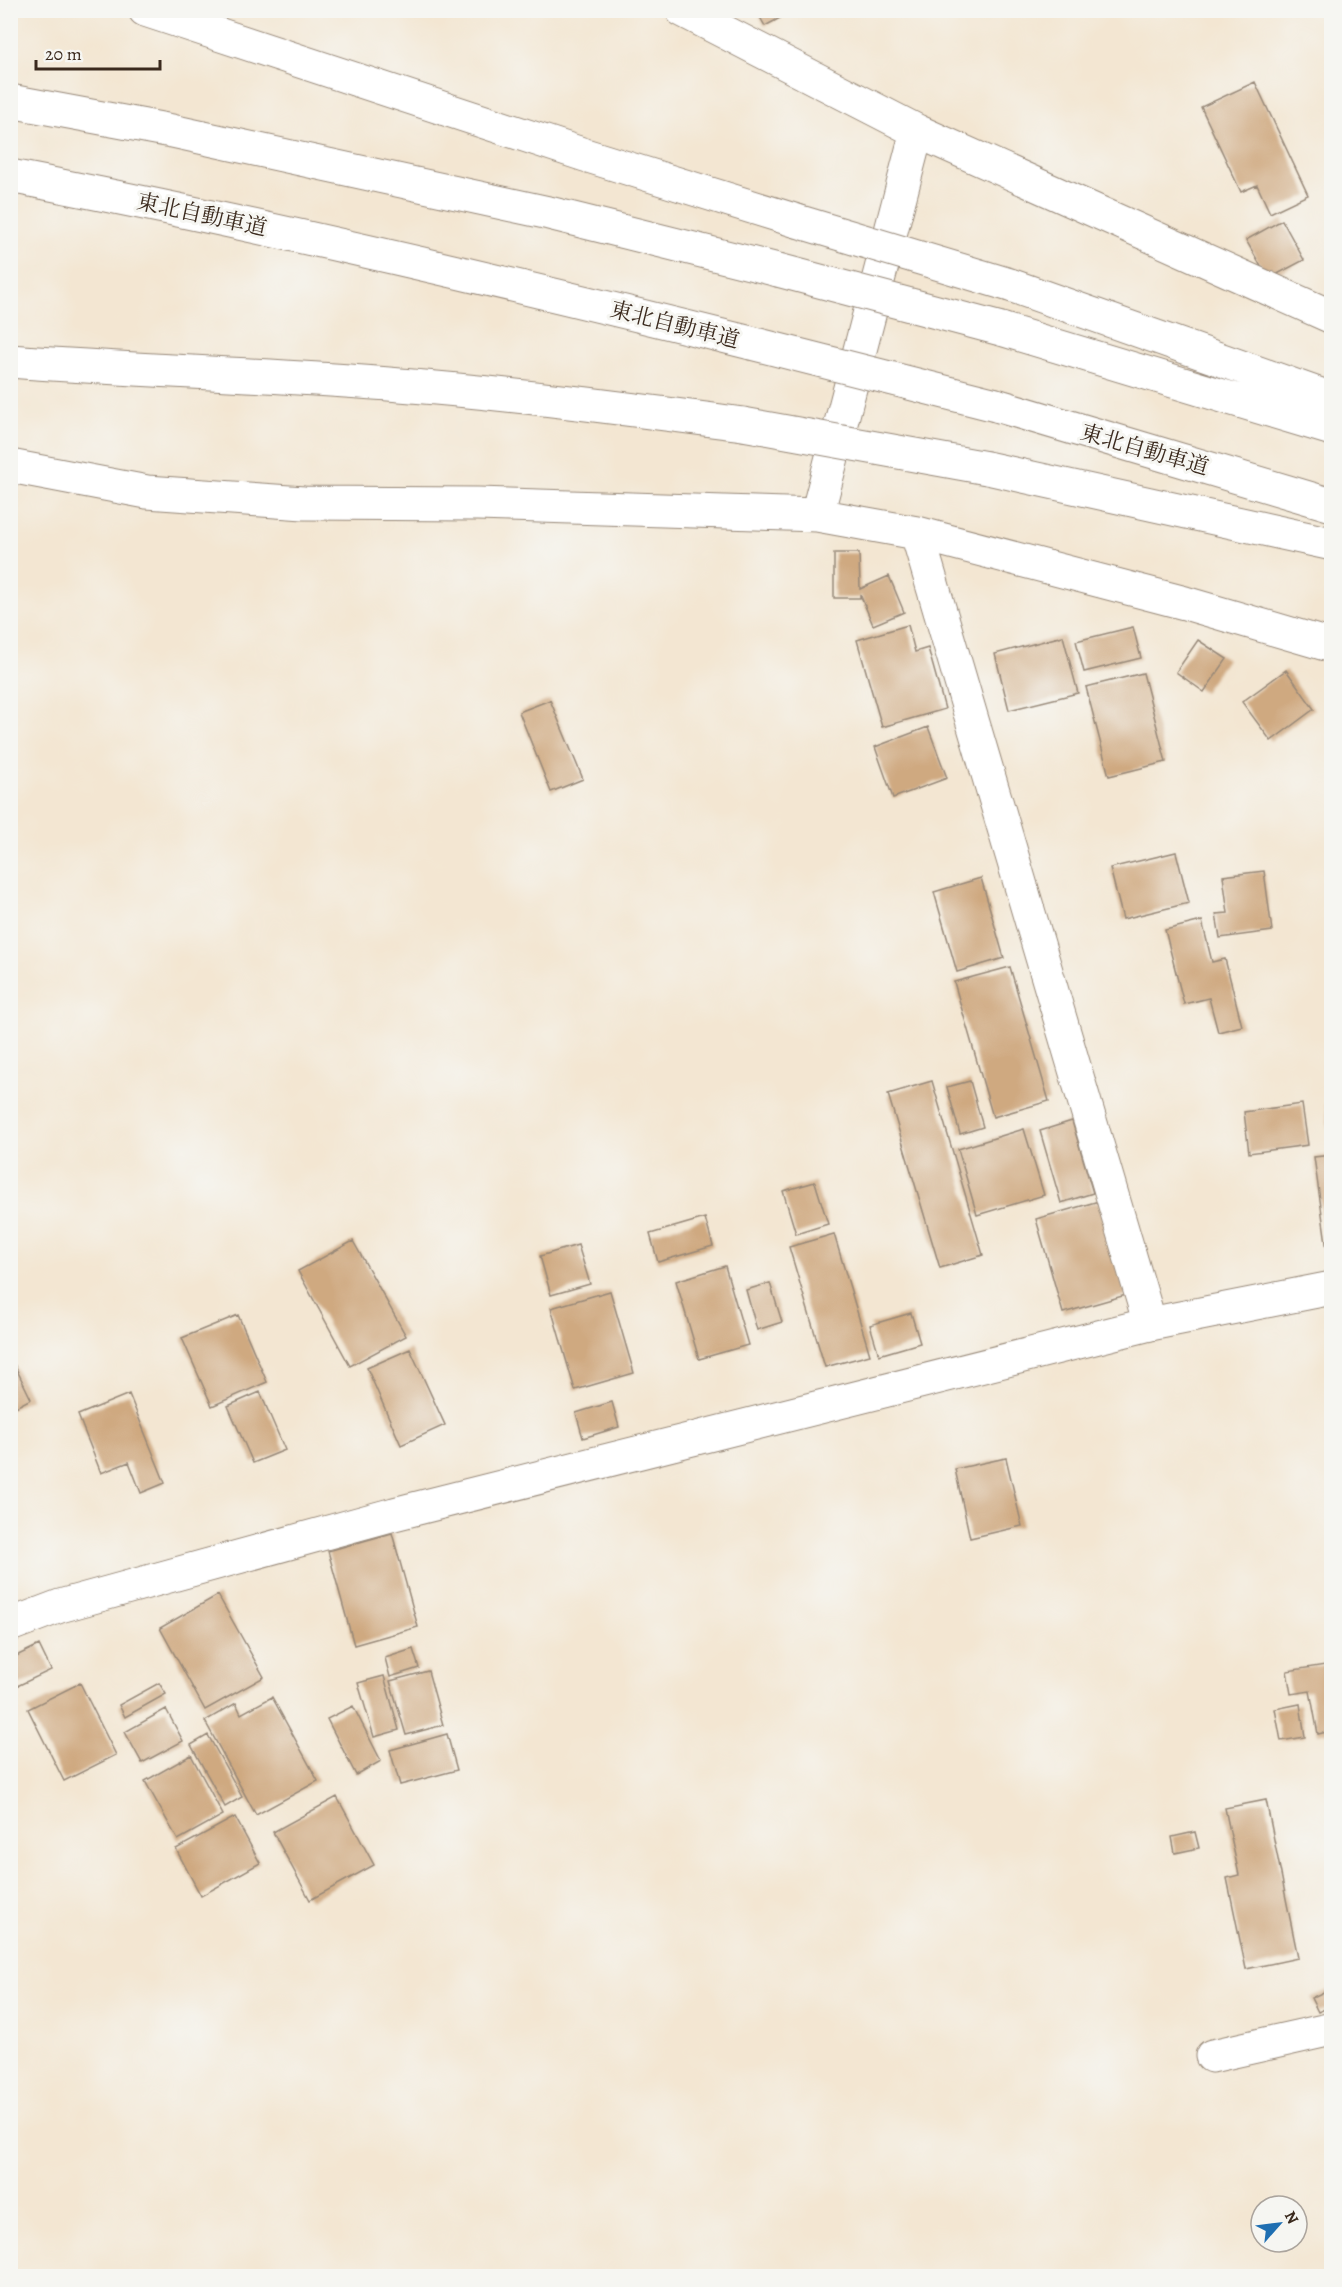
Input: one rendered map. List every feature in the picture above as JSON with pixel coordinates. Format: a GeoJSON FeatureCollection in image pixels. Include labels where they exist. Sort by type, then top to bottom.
{"type":"FeatureCollection","features":[{"type":"Feature","properties":{"kind":"main road"},"geometry":{"type":"LineString","coordinates":[[145,10],[574,152],[1010,285],[1332,399]]}},
{"type":"Feature","properties":{"kind":"main road"},"geometry":{"type":"LineString","coordinates":[[682,10],[917,131],[1332,317]]}},
{"type":"Feature","properties":{"kind":"main road"},"geometry":{"type":"LineString","coordinates":[[10,100],[172,131],[549,213],[1001,329],[1332,429]]}},
{"type":"Feature","properties":{"kind":"main road"},"geometry":{"type":"LineString","coordinates":[[817,515],[917,131]]}},
{"type":"Feature","properties":{"kind":"main road","name":"東北自動車道"},"geometry":{"type":"LineString","coordinates":[[10,176],[157,204],[515,284],[996,405],[1332,505]]}},
{"type":"Feature","properties":{"kind":"main road"},"geometry":{"type":"LineString","coordinates":[[10,361],[121,370],[279,376],[401,385],[541,398],[743,424],[987,468],[1332,544]]}},
{"type":"Feature","properties":{"kind":"main road"},"geometry":{"type":"LineString","coordinates":[[10,466],[147,492],[304,503],[478,504],[817,515],[917,533],[1185,603],[1332,646]]}},
{"type":"Feature","properties":{"kind":"main road"},"geometry":{"type":"LineString","coordinates":[[917,533],[1150,1324]]}},
{"type":"Feature","properties":{"kind":"main road"},"geometry":{"type":"LineString","coordinates":[[10,1625],[60,1606],[394,1514],[1150,1324],[1332,1288]]}},
{"type":"Feature","properties":{"kind":"main road"},"geometry":{"type":"LineString","coordinates":[[1212,2056],[1332,2029]]}},
{"type":"Feature","properties":{"kind":"building"},"geometry":{"type":"Polygon","coordinates":[[[756,10],[795,10],[765,26],[756,10]]]}},
{"type":"Feature","properties":{"kind":"building"},"geometry":{"type":"Polygon","coordinates":[[[1255,82],[1308,195],[1270,213],[1257,185],[1241,192],[1201,107],[1255,82]]]}},
{"type":"Feature","properties":{"kind":"building"},"geometry":{"type":"Polygon","coordinates":[[[1282,220],[1304,260],[1268,279],[1246,240],[1282,220]]]}},
{"type":"Feature","properties":{"kind":"building"},"geometry":{"type":"Polygon","coordinates":[[[834,553],[859,553],[860,589],[889,576],[904,612],[873,625],[860,594],[860,598],[834,598],[834,553]]]}},
{"type":"Feature","properties":{"kind":"building"},"geometry":{"type":"Polygon","coordinates":[[[908,625],[915,652],[928,648],[945,709],[882,727],[857,640],[908,625]]]}},
{"type":"Feature","properties":{"kind":"building"},"geometry":{"type":"Polygon","coordinates":[[[1133,627],[1141,658],[1084,672],[1076,641],[1133,627]]]}},
{"type":"Feature","properties":{"kind":"building"},"geometry":{"type":"Polygon","coordinates":[[[1063,636],[1078,693],[1009,710],[995,654],[1063,636]]]}},
{"type":"Feature","properties":{"kind":"building"},"geometry":{"type":"Polygon","coordinates":[[[1198,640],[1227,659],[1204,692],[1176,672],[1198,640]]]}},
{"type":"Feature","properties":{"kind":"building"},"geometry":{"type":"Polygon","coordinates":[[[1286,670],[1314,709],[1271,741],[1242,702],[1286,670]]]}},
{"type":"Feature","properties":{"kind":"building"},"geometry":{"type":"Polygon","coordinates":[[[1143,673],[1166,762],[1109,776],[1086,687],[1143,673]]]}},
{"type":"Feature","properties":{"kind":"building"},"geometry":{"type":"Polygon","coordinates":[[[550,700],[583,779],[551,792],[519,712],[550,700]]]}},
{"type":"Feature","properties":{"kind":"building"},"geometry":{"type":"Polygon","coordinates":[[[928,727],[947,778],[893,798],[875,747],[928,727]]]}},
{"type":"Feature","properties":{"kind":"building"},"geometry":{"type":"Polygon","coordinates":[[[1176,852],[1189,903],[1123,919],[1110,868],[1176,852]]]}},
{"type":"Feature","properties":{"kind":"building"},"geometry":{"type":"Polygon","coordinates":[[[1264,871],[1272,931],[1220,938],[1216,914],[1228,913],[1223,876],[1264,871]]]}},
{"type":"Feature","properties":{"kind":"building"},"geometry":{"type":"Polygon","coordinates":[[[981,878],[1004,958],[957,972],[934,892],[981,878]]]}},
{"type":"Feature","properties":{"kind":"building"},"geometry":{"type":"Polygon","coordinates":[[[1202,921],[1212,962],[1225,959],[1242,1026],[1218,1032],[1209,998],[1184,1004],[1165,930],[1202,921]]]}},
{"type":"Feature","properties":{"kind":"building"},"geometry":{"type":"Polygon","coordinates":[[[1010,967],[1049,1101],[993,1117],[954,982],[1010,967]]]}},
{"type":"Feature","properties":{"kind":"building"},"geometry":{"type":"Polygon","coordinates":[[[932,1081],[983,1255],[940,1268],[888,1094],[932,1081]]]}},
{"type":"Feature","properties":{"kind":"building"},"geometry":{"type":"Polygon","coordinates":[[[970,1081],[983,1127],[960,1134],[947,1087],[970,1081]]]}},
{"type":"Feature","properties":{"kind":"building"},"geometry":{"type":"Polygon","coordinates":[[[1325,1103],[1332,1103],[1332,1139],[1330,1139],[1325,1103]]]}},
{"type":"Feature","properties":{"kind":"building"},"geometry":{"type":"Polygon","coordinates":[[[1302,1104],[1308,1145],[1249,1153],[1244,1112],[1302,1104]]]}},
{"type":"Feature","properties":{"kind":"building"},"geometry":{"type":"Polygon","coordinates":[[[1072,1121],[1093,1193],[1061,1203],[1040,1131],[1072,1121]]]}},
{"type":"Feature","properties":{"kind":"building"},"geometry":{"type":"Polygon","coordinates":[[[1024,1129],[1044,1195],[977,1215],[958,1149],[1024,1129]]]}},
{"type":"Feature","properties":{"kind":"building"},"geometry":{"type":"Polygon","coordinates":[[[1332,1155],[1332,1250],[1327,1250],[1314,1157],[1332,1155]]]}},
{"type":"Feature","properties":{"kind":"building"},"geometry":{"type":"Polygon","coordinates":[[[815,1182],[828,1224],[796,1234],[783,1191],[815,1182]]]}},
{"type":"Feature","properties":{"kind":"building"},"geometry":{"type":"Polygon","coordinates":[[[1099,1201],[1126,1295],[1063,1313],[1036,1219],[1099,1201]]]}},
{"type":"Feature","properties":{"kind":"building"},"geometry":{"type":"Polygon","coordinates":[[[705,1218],[713,1246],[658,1262],[650,1234],[705,1218]]]}},
{"type":"Feature","properties":{"kind":"building"},"geometry":{"type":"Polygon","coordinates":[[[834,1234],[870,1355],[825,1367],[789,1247],[834,1234]]]}},
{"type":"Feature","properties":{"kind":"building"},"geometry":{"type":"Polygon","coordinates":[[[353,1241],[406,1336],[350,1366],[298,1271],[353,1241]]]}},
{"type":"Feature","properties":{"kind":"building"},"geometry":{"type":"Polygon","coordinates":[[[578,1245],[590,1284],[551,1295],[540,1256],[578,1245]]]}},
{"type":"Feature","properties":{"kind":"building"},"geometry":{"type":"Polygon","coordinates":[[[725,1266],[748,1345],[699,1359],[676,1281],[725,1266]]]}},
{"type":"Feature","properties":{"kind":"building"},"geometry":{"type":"Polygon","coordinates":[[[770,1283],[782,1322],[757,1330],[746,1290],[770,1283]]]}},
{"type":"Feature","properties":{"kind":"building"},"geometry":{"type":"Polygon","coordinates":[[[610,1291],[634,1373],[575,1390],[551,1308],[610,1291]]]}},
{"type":"Feature","properties":{"kind":"building"},"geometry":{"type":"Polygon","coordinates":[[[911,1313],[920,1343],[879,1355],[870,1325],[911,1313]]]}},
{"type":"Feature","properties":{"kind":"building"},"geometry":{"type":"Polygon","coordinates":[[[238,1315],[267,1382],[212,1406],[182,1338],[238,1315]]]}},
{"type":"Feature","properties":{"kind":"building"},"geometry":{"type":"Polygon","coordinates":[[[410,1349],[445,1425],[401,1445],[367,1368],[410,1349]]]}},
{"type":"Feature","properties":{"kind":"building"},"geometry":{"type":"Polygon","coordinates":[[[10,1356],[31,1399],[10,1410],[10,1356]]]}},
{"type":"Feature","properties":{"kind":"building"},"geometry":{"type":"Polygon","coordinates":[[[260,1392],[285,1450],[253,1463],[228,1406],[260,1392]]]}},
{"type":"Feature","properties":{"kind":"building"},"geometry":{"type":"Polygon","coordinates":[[[129,1394],[165,1483],[141,1493],[129,1462],[101,1473],[78,1415],[129,1394]]]}},
{"type":"Feature","properties":{"kind":"building"},"geometry":{"type":"Polygon","coordinates":[[[612,1402],[619,1427],[583,1438],[576,1413],[612,1402]]]}},
{"type":"Feature","properties":{"kind":"building"},"geometry":{"type":"Polygon","coordinates":[[[1006,1458],[1022,1526],[970,1538],[955,1469],[1006,1458]]]}},
{"type":"Feature","properties":{"kind":"building"},"geometry":{"type":"Polygon","coordinates":[[[392,1533],[418,1627],[354,1645],[328,1551],[392,1533]]]}},
{"type":"Feature","properties":{"kind":"building"},"geometry":{"type":"Polygon","coordinates":[[[218,1595],[264,1677],[205,1710],[160,1628],[218,1595]]]}},
{"type":"Feature","properties":{"kind":"building"},"geometry":{"type":"Polygon","coordinates":[[[39,1645],[51,1670],[13,1688],[10,1682],[10,1659],[39,1645]]]}},
{"type":"Feature","properties":{"kind":"building"},"geometry":{"type":"Polygon","coordinates":[[[413,1649],[419,1668],[390,1677],[385,1658],[413,1649]]]}},
{"type":"Feature","properties":{"kind":"building"},"geometry":{"type":"Polygon","coordinates":[[[1325,1665],[1332,1699],[1332,1731],[1318,1734],[1310,1691],[1291,1694],[1287,1671],[1325,1665]]]}},
{"type":"Feature","properties":{"kind":"building"},"geometry":{"type":"Polygon","coordinates":[[[428,1671],[443,1725],[406,1735],[390,1681],[428,1671]]]}},
{"type":"Feature","properties":{"kind":"building"},"geometry":{"type":"Polygon","coordinates":[[[384,1676],[399,1730],[374,1737],[358,1683],[384,1676]]]}},
{"type":"Feature","properties":{"kind":"building"},"geometry":{"type":"Polygon","coordinates":[[[80,1683],[116,1755],[64,1781],[28,1709],[80,1683]]]}},
{"type":"Feature","properties":{"kind":"building"},"geometry":{"type":"Polygon","coordinates":[[[159,1683],[166,1694],[125,1717],[119,1705],[159,1683]]]}},
{"type":"Feature","properties":{"kind":"building"},"geometry":{"type":"Polygon","coordinates":[[[272,1697],[318,1781],[256,1815],[205,1721],[236,1703],[241,1714],[272,1697]]]}},
{"type":"Feature","properties":{"kind":"building"},"geometry":{"type":"Polygon","coordinates":[[[1300,1704],[1305,1737],[1281,1741],[1275,1709],[1300,1704]]]}},
{"type":"Feature","properties":{"kind":"building"},"geometry":{"type":"Polygon","coordinates":[[[353,1706],[381,1761],[356,1775],[327,1719],[353,1706]]]}},
{"type":"Feature","properties":{"kind":"building"},"geometry":{"type":"Polygon","coordinates":[[[166,1709],[183,1741],[142,1763],[125,1732],[166,1709]]]}},
{"type":"Feature","properties":{"kind":"building"},"geometry":{"type":"Polygon","coordinates":[[[447,1734],[457,1770],[400,1785],[390,1750],[447,1734]]]}},
{"type":"Feature","properties":{"kind":"building"},"geometry":{"type":"Polygon","coordinates":[[[208,1735],[242,1797],[225,1807],[191,1745],[208,1735]]]}},
{"type":"Feature","properties":{"kind":"building"},"geometry":{"type":"Polygon","coordinates":[[[191,1755],[223,1815],[178,1840],[145,1781],[191,1755]]]}},
{"type":"Feature","properties":{"kind":"building"},"geometry":{"type":"Polygon","coordinates":[[[337,1797],[374,1865],[310,1900],[273,1832],[337,1797]]]}},
{"type":"Feature","properties":{"kind":"building"},"geometry":{"type":"Polygon","coordinates":[[[1266,1800],[1298,1958],[1246,1969],[1227,1878],[1239,1875],[1225,1808],[1266,1800]]]}},
{"type":"Feature","properties":{"kind":"building"},"geometry":{"type":"Polygon","coordinates":[[[235,1817],[260,1863],[201,1896],[176,1849],[235,1817]]]}},
{"type":"Feature","properties":{"kind":"building"},"geometry":{"type":"Polygon","coordinates":[[[1195,1832],[1199,1848],[1175,1853],[1172,1837],[1195,1832]]]}},
{"type":"Feature","properties":{"kind":"building"},"geometry":{"type":"Polygon","coordinates":[[[1332,1988],[1332,2006],[1318,2012],[1311,1998],[1332,1988]]]}}]}
